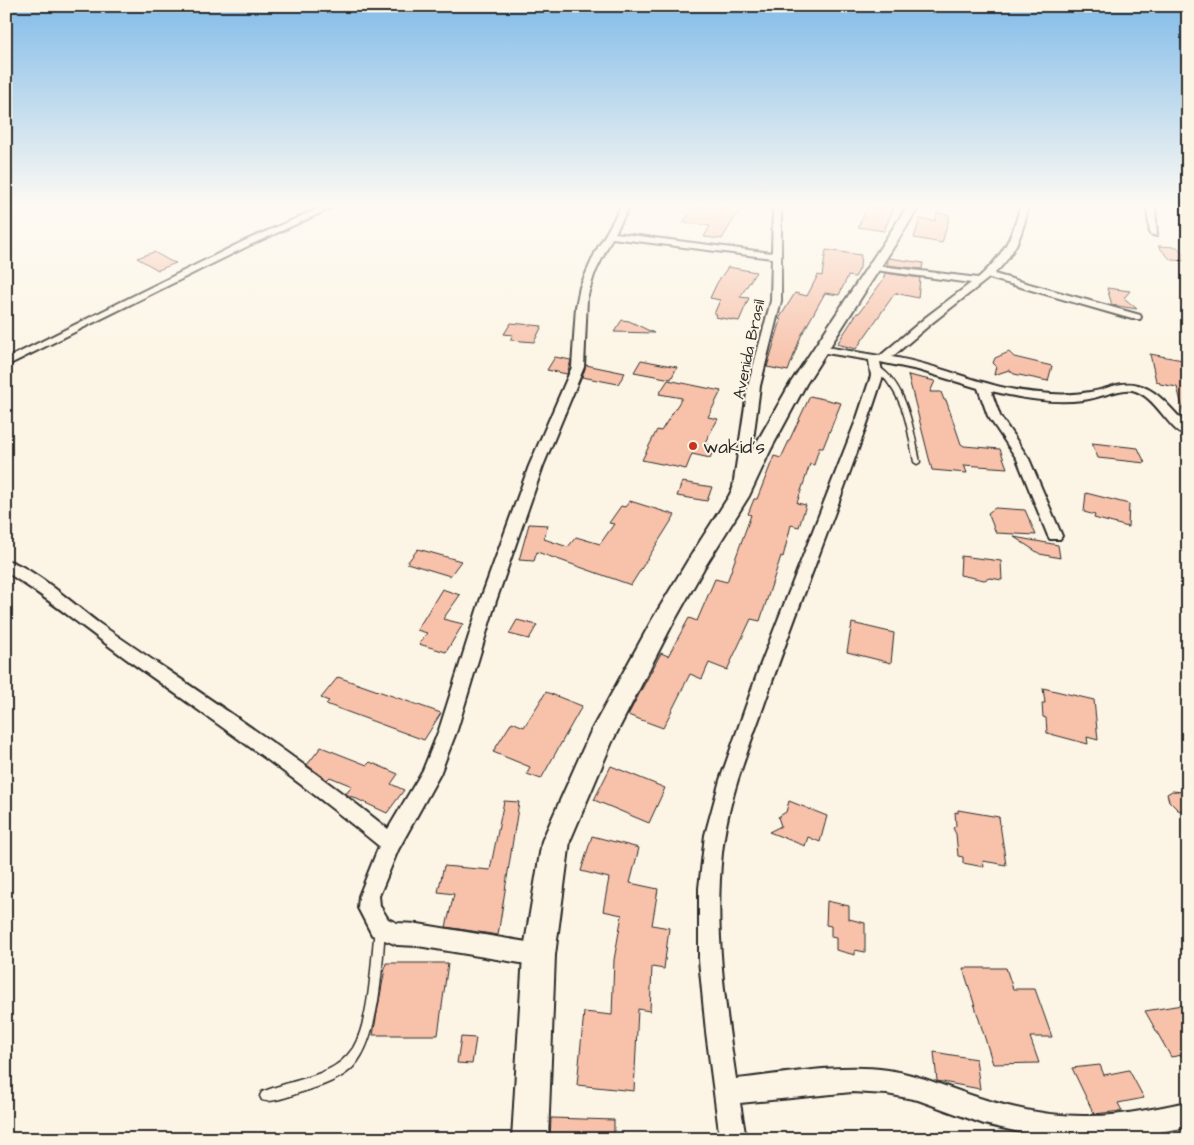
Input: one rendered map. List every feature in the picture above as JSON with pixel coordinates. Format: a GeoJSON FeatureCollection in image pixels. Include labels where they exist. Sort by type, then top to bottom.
{"type":"FeatureCollection","features":[{"type":"Feature","properties":{"kind":"main road"},"geometry":{"type":"LineString","coordinates":[[530,1139],[539,955],[556,840],[600,739],[660,626],[695,565],[740,496],[780,416],[820,349],[879,260]]}},
{"type":"Feature","properties":{"kind":"street"},"geometry":{"type":"LineString","coordinates":[[6,363],[211,260]]}},
{"type":"Feature","properties":{"kind":"street"},"geometry":{"type":"LineString","coordinates":[[539,955],[418,935],[397,934],[380,927],[369,908],[369,896],[374,880],[391,843],[432,774],[448,730],[488,602],[523,502],[536,466],[578,367],[581,353],[579,319],[582,297],[598,260]]}},
{"type":"Feature","properties":{"kind":"street","name":"Avenida Brasil"},"geometry":{"type":"LineString","coordinates":[[740,496],[754,386],[776,301],[776,260]]}},
{"type":"Feature","properties":{"kind":"street"},"geometry":{"type":"LineString","coordinates":[[733,1139],[710,960],[712,853],[720,816],[744,737],[767,669],[842,477],[877,376],[878,362],[983,278],[1001,260]]}},
{"type":"Feature","properties":{"kind":"street"},"geometry":{"type":"LineString","coordinates":[[875,267],[983,278],[1136,317]]}},
{"type":"Feature","properties":{"kind":"street"},"geometry":{"type":"LineString","coordinates":[[820,349],[878,362],[929,369],[1019,396],[1052,398],[1086,397],[1123,387],[1136,388],[1143,390],[1156,401],[1188,433]]}},
{"type":"Feature","properties":{"kind":"street"},"geometry":{"type":"LineString","coordinates":[[983,385],[994,416],[1023,459],[1056,536]]}},
{"type":"Feature","properties":{"kind":"street"},"geometry":{"type":"LineString","coordinates":[[6,565],[34,582],[92,626],[333,796],[391,843]]}},
{"type":"Feature","properties":{"kind":"street"},"geometry":{"type":"LineString","coordinates":[[726,1092],[852,1080],[887,1082],[918,1088],[984,1112],[1018,1121],[1092,1129],[1133,1125],[1188,1114]]}},
{"type":"Feature","properties":{"kind":"lane"},"geometry":{"type":"LineString","coordinates":[[878,362],[897,388],[905,410],[917,462]]}},
{"type":"Feature","properties":{"kind":"lane"},"geometry":{"type":"LineString","coordinates":[[266,1096],[321,1079],[347,1066],[358,1050],[372,1010],[380,927]]}},
{"type":"Feature","properties":{"kind":"building"},"geometry":{"type":"Polygon","coordinates":[[[141,260],[169,260],[176,263],[158,270],[141,260]]]}},
{"type":"Feature","properties":{"kind":"building"},"geometry":{"type":"Polygon","coordinates":[[[824,260],[861,260],[860,268],[855,277],[848,276],[839,295],[825,293],[801,336],[788,371],[767,367],[781,320],[779,319],[795,293],[807,296],[818,275],[822,276],[824,260]]]}},
{"type":"Feature","properties":{"kind":"building"},"geometry":{"type":"Polygon","coordinates":[[[888,260],[923,263],[922,269],[887,265],[888,260]]]}},
{"type":"Feature","properties":{"kind":"building"},"geometry":{"type":"Polygon","coordinates":[[[728,267],[756,272],[740,297],[749,298],[739,321],[715,317],[717,314],[714,314],[720,300],[710,298],[728,267]]]}},
{"type":"Feature","properties":{"kind":"building"},"geometry":{"type":"Polygon","coordinates":[[[885,273],[920,278],[918,298],[895,293],[856,349],[837,344],[857,313],[859,313],[883,280],[885,273]]]}},
{"type":"Feature","properties":{"kind":"building"},"geometry":{"type":"Polygon","coordinates":[[[1107,288],[1130,291],[1124,298],[1137,309],[1112,305],[1107,288]]]}},
{"type":"Feature","properties":{"kind":"building"},"geometry":{"type":"Polygon","coordinates":[[[622,320],[629,321],[654,333],[614,332],[622,320]]]}},
{"type":"Feature","properties":{"kind":"building"},"geometry":{"type":"Polygon","coordinates":[[[511,323],[542,326],[534,342],[510,340],[513,335],[504,334],[511,323]]]}},
{"type":"Feature","properties":{"kind":"building"},"geometry":{"type":"Polygon","coordinates":[[[1009,352],[1014,357],[1052,366],[1048,381],[1014,374],[1009,370],[994,375],[996,366],[993,363],[995,358],[1009,352]]]}},
{"type":"Feature","properties":{"kind":"building"},"geometry":{"type":"Polygon","coordinates":[[[1150,354],[1188,361],[1188,413],[1184,413],[1177,387],[1160,384],[1156,381],[1150,354]]]}},
{"type":"Feature","properties":{"kind":"building"},"geometry":{"type":"Polygon","coordinates":[[[555,357],[571,360],[567,374],[547,370],[555,357]]]}},
{"type":"Feature","properties":{"kind":"building"},"geometry":{"type":"Polygon","coordinates":[[[641,360],[677,367],[671,379],[634,372],[641,360]]]}},
{"type":"Feature","properties":{"kind":"building"},"geometry":{"type":"Polygon","coordinates":[[[586,365],[625,373],[618,384],[582,377],[586,365]]]}},
{"type":"Feature","properties":{"kind":"building"},"geometry":{"type":"Polygon","coordinates":[[[908,375],[935,381],[930,392],[941,392],[944,400],[946,400],[961,444],[964,446],[1000,449],[1007,468],[964,465],[967,473],[932,470],[908,375]]]}},
{"type":"Feature","properties":{"kind":"building"},"geometry":{"type":"Polygon","coordinates":[[[668,380],[721,391],[708,417],[718,419],[704,444],[715,446],[710,458],[692,454],[686,469],[642,460],[657,430],[661,431],[682,398],[659,394],[668,380]]]}},
{"type":"Feature","properties":{"kind":"building"},"geometry":{"type":"Polygon","coordinates":[[[810,396],[841,403],[823,448],[819,448],[814,465],[810,464],[797,503],[806,505],[799,527],[791,525],[783,557],[781,556],[760,621],[751,619],[727,670],[709,663],[702,679],[690,674],[663,728],[628,715],[661,653],[668,656],[689,618],[697,621],[715,579],[727,582],[751,515],[748,514],[754,499],[757,499],[774,456],[781,458],[810,396]]]}},
{"type":"Feature","properties":{"kind":"building"},"geometry":{"type":"Polygon","coordinates":[[[1092,443],[1138,448],[1145,463],[1098,458],[1092,443]]]}},
{"type":"Feature","properties":{"kind":"building"},"geometry":{"type":"Polygon","coordinates":[[[682,482],[712,487],[707,501],[677,496],[682,482]]]}},
{"type":"Feature","properties":{"kind":"building"},"geometry":{"type":"Polygon","coordinates":[[[1086,493],[1129,504],[1128,527],[1094,518],[1095,515],[1084,512],[1086,493]]]}},
{"type":"Feature","properties":{"kind":"building"},"geometry":{"type":"Polygon","coordinates":[[[630,501],[675,515],[631,585],[537,552],[534,561],[519,560],[529,524],[548,525],[544,539],[568,547],[576,537],[600,544],[614,524],[609,523],[621,506],[625,507],[630,501]]]}},
{"type":"Feature","properties":{"kind":"building"},"geometry":{"type":"Polygon","coordinates":[[[995,508],[1025,510],[1036,535],[996,533],[988,513],[995,508]]]}},
{"type":"Feature","properties":{"kind":"building"},"geometry":{"type":"Polygon","coordinates":[[[1014,537],[1058,545],[1060,558],[1040,554],[1014,537]]]}},
{"type":"Feature","properties":{"kind":"building"},"geometry":{"type":"Polygon","coordinates":[[[418,549],[461,561],[450,576],[407,563],[418,549]]]}},
{"type":"Feature","properties":{"kind":"building"},"geometry":{"type":"Polygon","coordinates":[[[961,556],[1001,561],[1002,580],[990,578],[984,580],[960,575],[961,556]]]}},
{"type":"Feature","properties":{"kind":"building"},"geometry":{"type":"Polygon","coordinates":[[[442,589],[460,595],[443,619],[463,624],[446,652],[419,644],[427,633],[417,630],[442,589]]]}},
{"type":"Feature","properties":{"kind":"building"},"geometry":{"type":"Polygon","coordinates":[[[517,620],[537,625],[529,639],[509,634],[517,620]]]}},
{"type":"Feature","properties":{"kind":"building"},"geometry":{"type":"Polygon","coordinates":[[[852,623],[894,633],[891,663],[847,652],[852,623]]]}},
{"type":"Feature","properties":{"kind":"building"},"geometry":{"type":"Polygon","coordinates":[[[338,677],[441,713],[424,740],[326,704],[329,701],[321,698],[338,677]]]}},
{"type":"Feature","properties":{"kind":"building"},"geometry":{"type":"Polygon","coordinates":[[[1043,688],[1094,700],[1098,740],[1087,737],[1088,744],[1047,733],[1046,718],[1043,717],[1042,703],[1045,703],[1043,688]]]}},
{"type":"Feature","properties":{"kind":"building"},"geometry":{"type":"Polygon","coordinates":[[[546,692],[582,706],[541,779],[527,774],[530,767],[493,752],[512,722],[524,727],[546,692]]]}},
{"type":"Feature","properties":{"kind":"building"},"geometry":{"type":"Polygon","coordinates":[[[321,747],[367,765],[370,762],[398,774],[391,784],[404,790],[387,813],[346,794],[352,786],[330,777],[327,780],[307,765],[321,747]]]}},
{"type":"Feature","properties":{"kind":"building"},"geometry":{"type":"Polygon","coordinates":[[[611,766],[665,788],[649,823],[594,800],[611,766]]]}},
{"type":"Feature","properties":{"kind":"building"},"geometry":{"type":"Polygon","coordinates":[[[1172,791],[1184,792],[1188,795],[1188,813],[1178,810],[1169,801],[1167,794],[1172,791]]]}},
{"type":"Feature","properties":{"kind":"building"},"geometry":{"type":"Polygon","coordinates":[[[504,801],[519,802],[498,935],[446,927],[454,894],[438,892],[444,866],[490,870],[504,801]]]}},
{"type":"Feature","properties":{"kind":"building"},"geometry":{"type":"Polygon","coordinates":[[[789,801],[827,816],[820,842],[808,837],[805,846],[769,832],[781,826],[778,817],[786,812],[789,801]]]}},
{"type":"Feature","properties":{"kind":"building"},"geometry":{"type":"Polygon","coordinates":[[[958,810],[999,817],[1006,865],[983,861],[984,867],[963,863],[963,857],[958,856],[956,834],[953,828],[956,826],[955,812],[958,813],[958,810]]]}},
{"type":"Feature","properties":{"kind":"building"},"geometry":{"type":"Polygon","coordinates":[[[592,836],[639,848],[630,883],[658,889],[652,925],[669,928],[664,969],[652,967],[650,1011],[638,1009],[634,1091],[577,1085],[584,1012],[612,1015],[614,960],[622,915],[603,911],[609,878],[581,871],[592,836]]]}},
{"type":"Feature","properties":{"kind":"building"},"geometry":{"type":"Polygon","coordinates":[[[827,901],[849,906],[849,919],[865,923],[865,952],[855,950],[855,955],[836,950],[836,938],[831,937],[831,926],[826,925],[827,901]]]}},
{"type":"Feature","properties":{"kind":"building"},"geometry":{"type":"Polygon","coordinates":[[[386,963],[448,963],[438,1035],[373,1035],[386,963]]]}},
{"type":"Feature","properties":{"kind":"building"},"geometry":{"type":"Polygon","coordinates":[[[963,968],[1006,968],[1013,989],[1035,989],[1052,1037],[1030,1037],[1039,1063],[993,1064],[963,968]]]}},
{"type":"Feature","properties":{"kind":"building"},"geometry":{"type":"Polygon","coordinates":[[[1188,1004],[1188,1054],[1171,1057],[1145,1011],[1188,1004]]]}},
{"type":"Feature","properties":{"kind":"building"},"geometry":{"type":"Polygon","coordinates":[[[461,1037],[476,1038],[472,1064],[457,1063],[461,1037]]]}},
{"type":"Feature","properties":{"kind":"building"},"geometry":{"type":"Polygon","coordinates":[[[934,1052],[976,1059],[980,1089],[937,1081],[934,1052]]]}},
{"type":"Feature","properties":{"kind":"building"},"geometry":{"type":"Polygon","coordinates":[[[1100,1065],[1104,1075],[1129,1070],[1144,1098],[1118,1103],[1122,1111],[1094,1114],[1072,1068],[1100,1065]]]}},
{"type":"Feature","properties":{"kind":"building"},"geometry":{"type":"Polygon","coordinates":[[[551,1118],[614,1120],[614,1139],[550,1139],[551,1118]]]}},
{"type":"Feature","properties":{"kind":"place","name":"wakid's"},"geometry":{"type":"Point","coordinates":[693,446]}}]}
